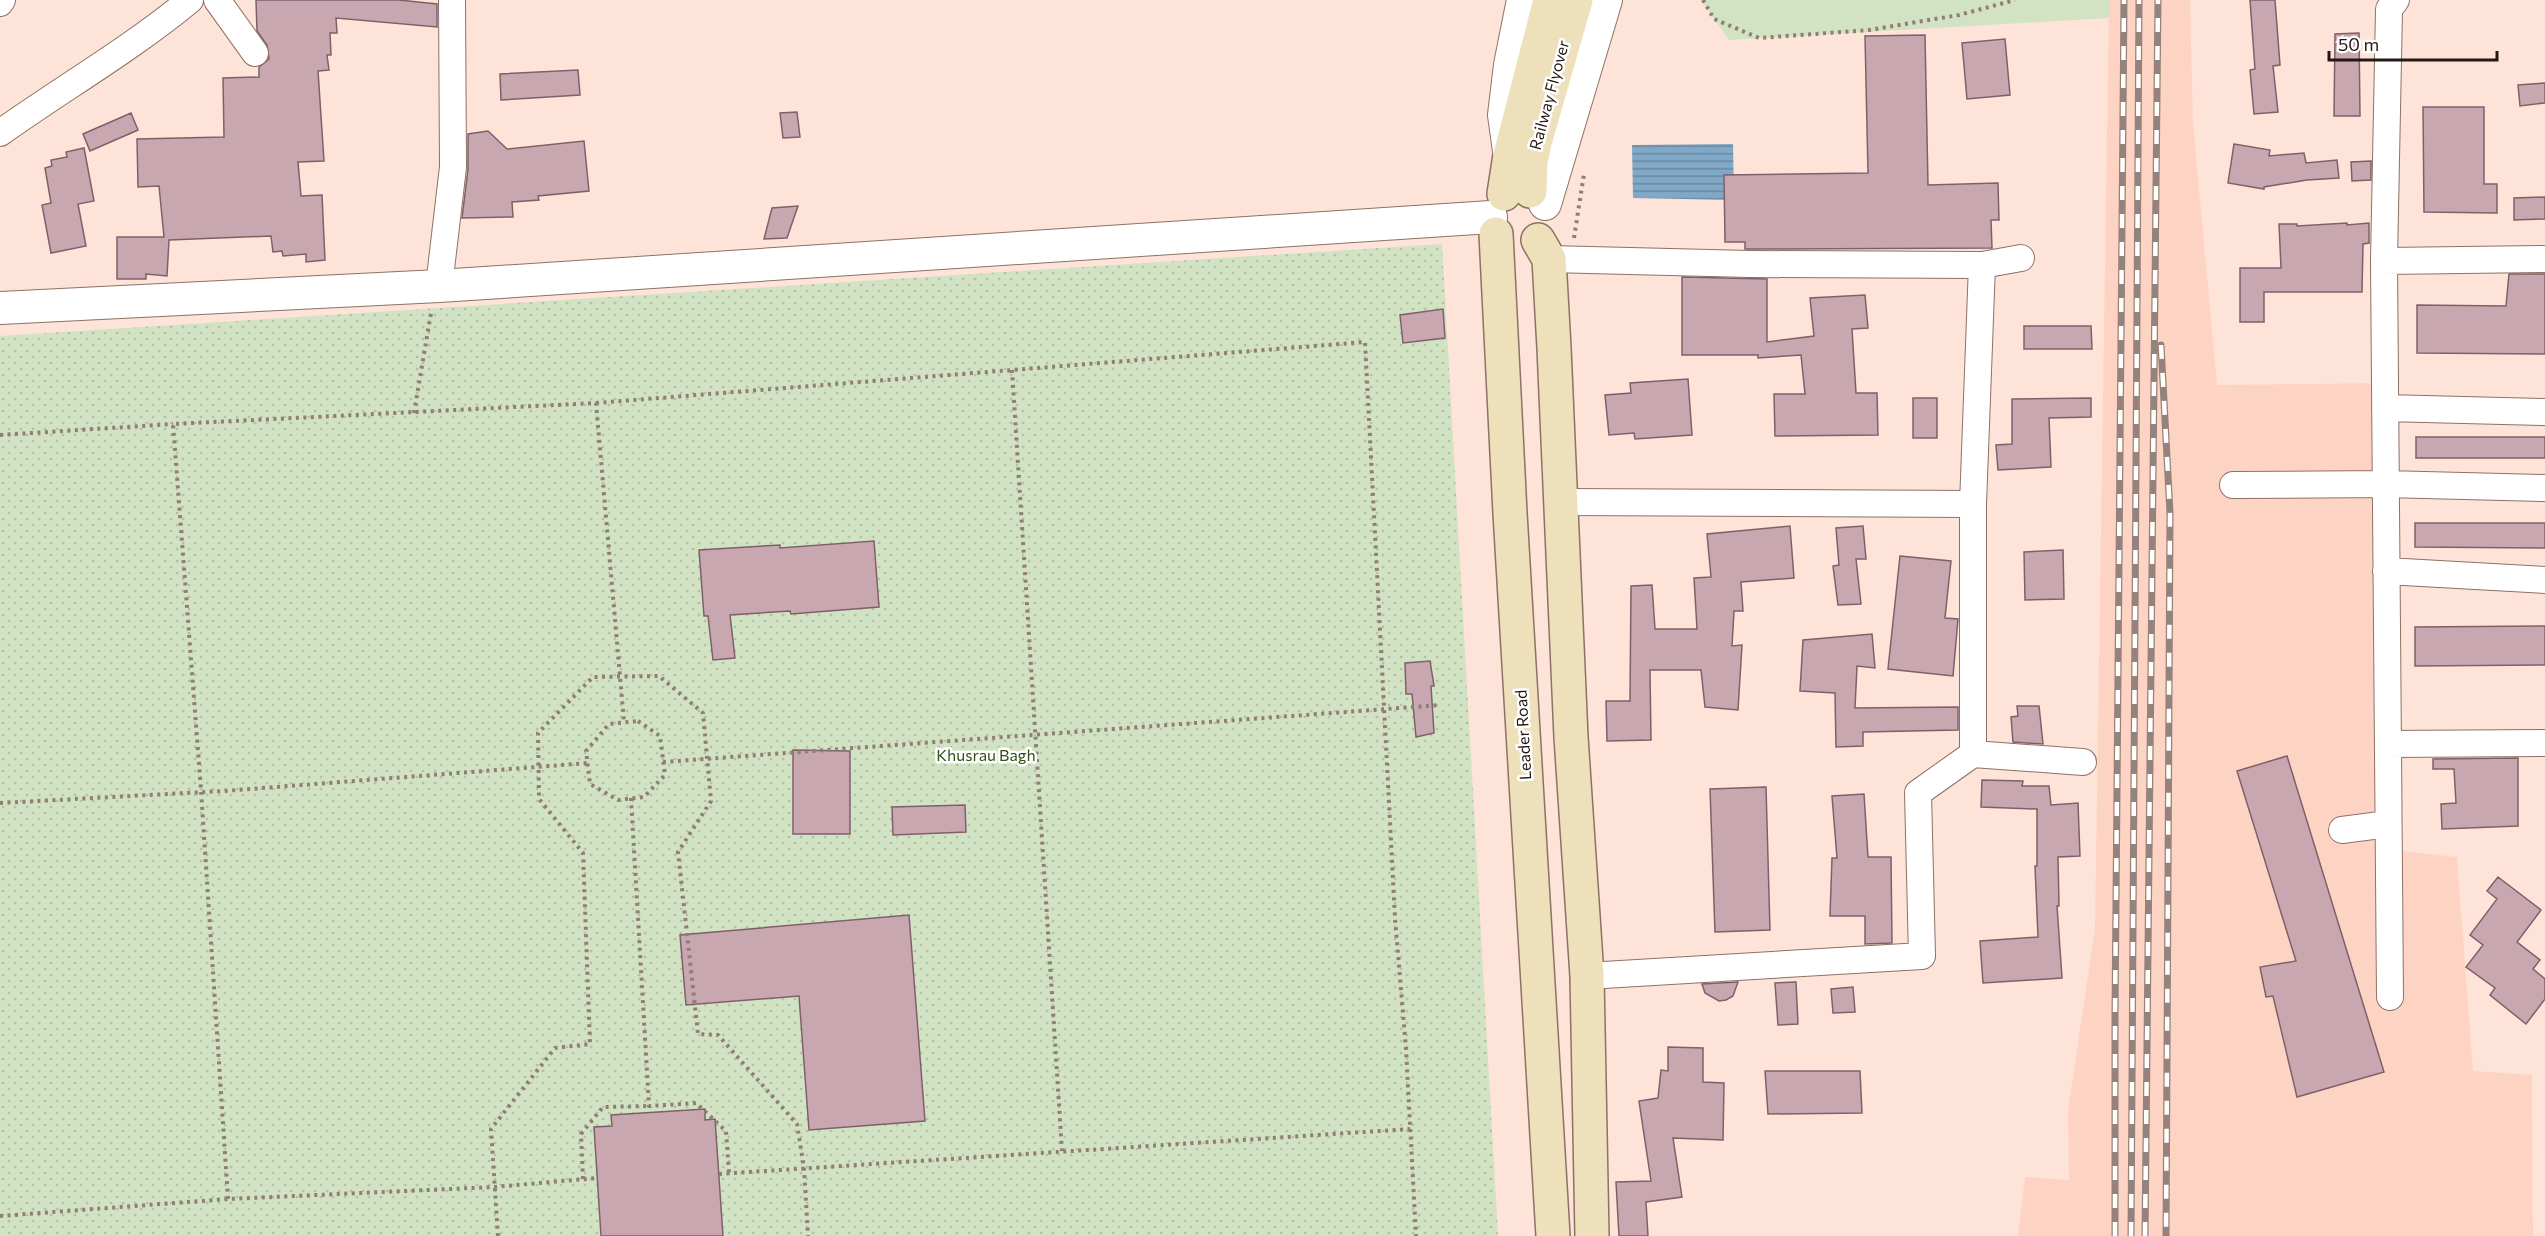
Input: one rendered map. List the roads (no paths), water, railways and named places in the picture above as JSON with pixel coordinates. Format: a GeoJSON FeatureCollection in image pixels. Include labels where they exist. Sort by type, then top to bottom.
{"type":"FeatureCollection","features":[{"type":"Feature","properties":{"kind":"main road","name":"Railway Flyover"},"geometry":{"type":"LineString","coordinates":[[1513,208],[1531,162],[1550,0]]}},
{"type":"Feature","properties":{"kind":"main road","name":"Railway Flyover"},"geometry":{"type":"LineString","coordinates":[[1513,208],[1510,155],[1538,95],[1576,0]]}},
{"type":"Feature","properties":{"kind":"main road"},"geometry":{"type":"LineString","coordinates":[[1513,208],[1548,223],[1544,249],[1561,502],[1570,737],[1587,976],[1592,1236]]}},
{"type":"Feature","properties":{"kind":"main road","name":"Leader Road"},"geometry":{"type":"LineString","coordinates":[[1513,208],[1509,513],[1553,1236]]}},
{"type":"Feature","properties":{"kind":"street"},"geometry":{"type":"LineString","coordinates":[[0,133],[47,99],[156,28],[190,0]]}},
{"type":"Feature","properties":{"kind":"street"},"geometry":{"type":"LineString","coordinates":[[217,0],[255,53]]}},
{"type":"Feature","properties":{"kind":"street"},"geometry":{"type":"LineString","coordinates":[[439,286],[453,167],[452,0]]}},
{"type":"Feature","properties":{"kind":"street"},"geometry":{"type":"LineString","coordinates":[[1510,155],[1504,116],[1510,65],[1523,0]]}},
{"type":"Feature","properties":{"kind":"street"},"geometry":{"type":"LineString","coordinates":[[0,308],[439,286],[1513,208],[1606,0]]}},
{"type":"Feature","properties":{"kind":"street"},"geometry":{"type":"LineString","coordinates":[[2390,997],[2384,261],[2389,9],[2396,0]]}},
{"type":"Feature","properties":{"kind":"street"},"geometry":{"type":"LineString","coordinates":[[1544,249],[1750,264],[1982,265],[2021,258]]}},
{"type":"Feature","properties":{"kind":"street"},"geometry":{"type":"LineString","coordinates":[[2384,261],[2545,260]]}},
{"type":"Feature","properties":{"kind":"street"},"geometry":{"type":"LineString","coordinates":[[1972,754],[1973,504],[1982,265]]}},
{"type":"Feature","properties":{"kind":"street"},"geometry":{"type":"LineString","coordinates":[[2385,408],[2545,412]]}},
{"type":"Feature","properties":{"kind":"street"},"geometry":{"type":"LineString","coordinates":[[2233,485],[2385,484],[2545,488]]}},
{"type":"Feature","properties":{"kind":"street"},"geometry":{"type":"LineString","coordinates":[[1561,502],[1973,504]]}},
{"type":"Feature","properties":{"kind":"street"},"geometry":{"type":"LineString","coordinates":[[2386,571],[2545,580]]}},
{"type":"Feature","properties":{"kind":"street"},"geometry":{"type":"LineString","coordinates":[[2388,744],[2545,743]]}},
{"type":"Feature","properties":{"kind":"street"},"geometry":{"type":"LineString","coordinates":[[1587,976],[1922,956],[1918,793],[1972,754],[2083,762]]}},
{"type":"Feature","properties":{"kind":"street"},"geometry":{"type":"LineString","coordinates":[[2342,830],[2388,824]]}},
{"type":"Feature","properties":{"kind":"water"},"geometry":{"type":"Polygon","coordinates":[[[1733,144],[1734,200],[1633,198],[1632,145],[1733,144]]]}},
{"type":"Feature","properties":{"kind":"railway"},"geometry":{"type":"LineString","coordinates":[[2115,1236],[2124,0]]}},
{"type":"Feature","properties":{"kind":"railway"},"geometry":{"type":"LineString","coordinates":[[2131,1236],[2139,0]]}},
{"type":"Feature","properties":{"kind":"railway"},"geometry":{"type":"LineString","coordinates":[[2145,1236],[2158,0]]}},
{"type":"Feature","properties":{"kind":"railway"},"geometry":{"type":"LineString","coordinates":[[2161,345],[2170,513],[2166,1236]]}},
{"type":"Feature","properties":{"kind":"park label","name":"Khusrau Bagh"},"geometry":{"type":"Point","coordinates":[986,755]}}]}
